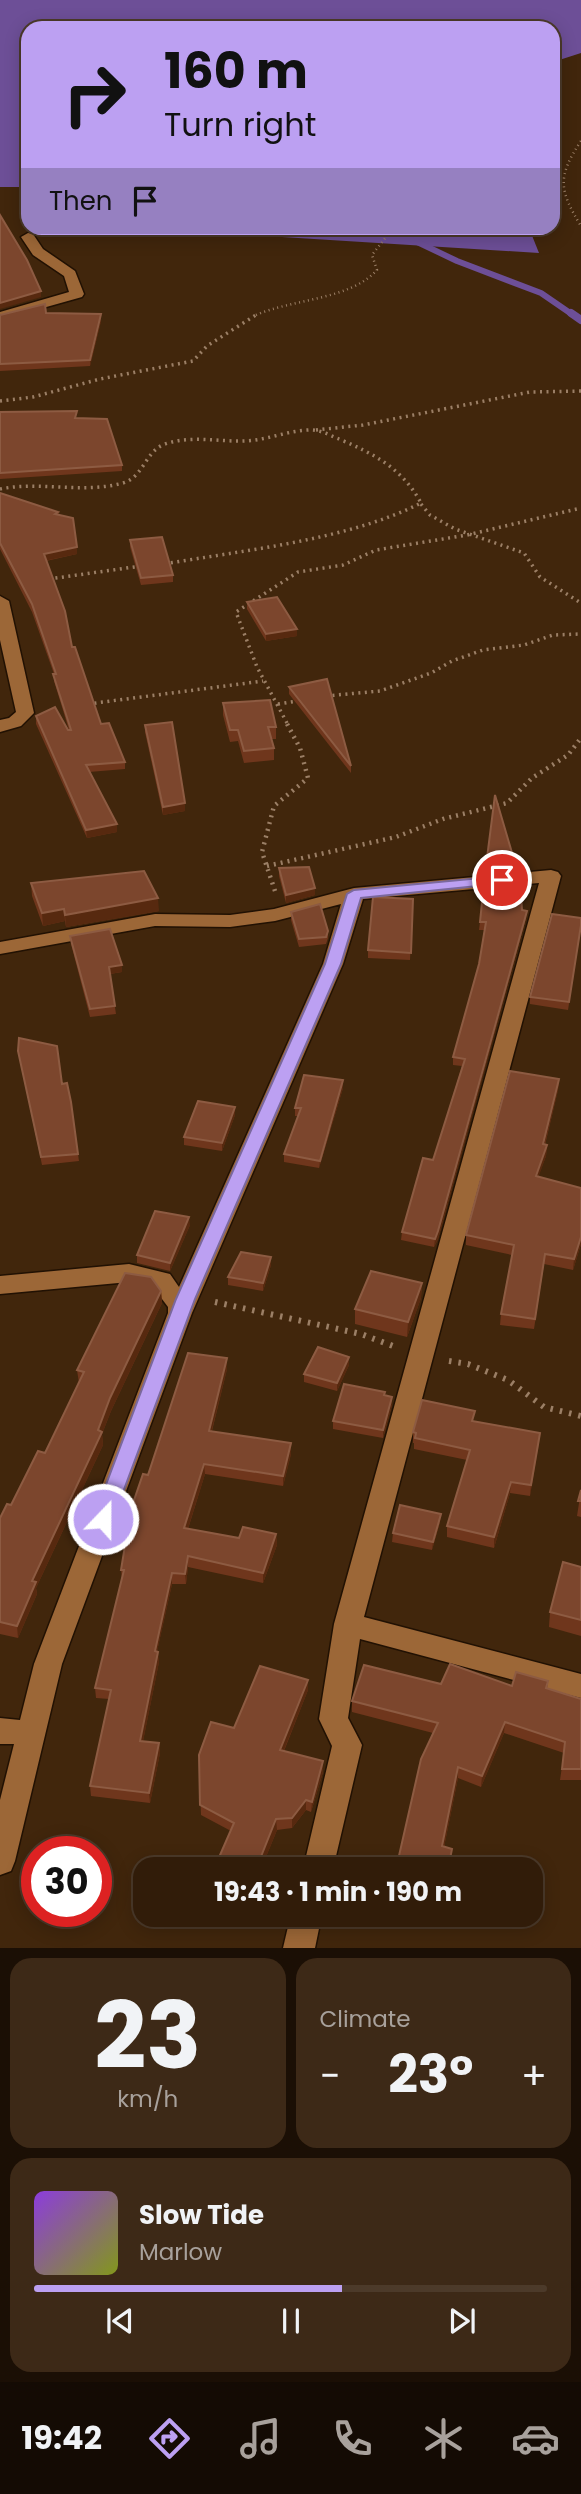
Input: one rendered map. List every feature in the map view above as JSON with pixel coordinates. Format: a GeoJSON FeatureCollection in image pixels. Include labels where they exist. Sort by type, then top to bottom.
{"type":"FeatureCollection","features":[{"type":"Feature","properties":{"kind":"street"},"geometry":{"type":"LineString","coordinates":[[0,316],[77,294],[70,274],[38,252],[28,237]]}},
{"type":"Feature","properties":{"kind":"street"},"geometry":{"type":"LineString","coordinates":[[0,601],[25,713],[15,722],[0,726]]}},
{"type":"Feature","properties":{"kind":"street"},"geometry":{"type":"LineString","coordinates":[[0,948],[155,920],[230,921],[275,915],[354,894],[551,876],[348,1624],[333,1719],[347,1745],[321,1857]]}},
{"type":"Feature","properties":{"kind":"street"},"geometry":{"type":"LineString","coordinates":[[0,1861],[48,1664],[74,1592],[132,1446],[183,1306],[333,964],[354,894]]}},
{"type":"Feature","properties":{"kind":"street"},"geometry":{"type":"LineString","coordinates":[[0,1285],[129,1273],[161,1280],[183,1306]]}},
{"type":"Feature","properties":{"kind":"street"},"geometry":{"type":"LineString","coordinates":[[348,1624],[581,1686]]}},
{"type":"Feature","properties":{"kind":"street"},"geometry":{"type":"LineString","coordinates":[[0,1731],[30,1733]]}},
{"type":"Feature","properties":{"kind":"street"},"geometry":{"type":"LineString","coordinates":[[299,1948],[304,1927]]}},
{"type":"Feature","properties":{"kind":"path"},"geometry":{"type":"LineString","coordinates":[[581,141],[564,164],[562,196],[581,226]]}},
{"type":"Feature","properties":{"kind":"path"},"geometry":{"type":"LineString","coordinates":[[0,401],[33,397],[100,379],[192,361],[207,346],[259,313],[310,301],[368,280],[377,270],[372,255],[388,235]]}},
{"type":"Feature","properties":{"kind":"path"},"geometry":{"type":"LineString","coordinates":[[0,489],[16,485],[93,487],[123,483],[135,478],[159,446],[185,439],[248,441],[363,425],[530,391],[581,391]]}},
{"type":"Feature","properties":{"kind":"path"},"geometry":{"type":"LineString","coordinates":[[314,430],[364,448],[396,468],[413,487],[426,511],[467,535],[509,545],[524,553],[528,565],[547,584],[581,603]]}},
{"type":"Feature","properties":{"kind":"path"},"geometry":{"type":"LineString","coordinates":[[158,564],[310,538],[400,514],[421,503]]}},
{"type":"Feature","properties":{"kind":"path"},"geometry":{"type":"LineString","coordinates":[[275,915],[278,901],[262,852],[274,806],[308,778],[300,748],[264,680],[236,612],[298,572],[343,565],[376,550],[467,535],[581,508]]}},
{"type":"Feature","properties":{"kind":"path"},"geometry":{"type":"LineString","coordinates":[[36,581],[107,568],[145,565]]}},
{"type":"Feature","properties":{"kind":"path"},"geometry":{"type":"LineString","coordinates":[[314,698],[380,691],[431,673],[483,650],[524,645],[553,635],[581,634]]}},
{"type":"Feature","properties":{"kind":"path"},"geometry":{"type":"LineString","coordinates":[[78,705],[264,680]]}},
{"type":"Feature","properties":{"kind":"path"},"geometry":{"type":"LineString","coordinates":[[278,704],[302,700]]}},
{"type":"Feature","properties":{"kind":"path"},"geometry":{"type":"LineString","coordinates":[[267,866],[396,837],[443,819],[508,803],[532,778],[568,755],[581,738]]}},
{"type":"Feature","properties":{"kind":"path"},"geometry":{"type":"LineString","coordinates":[[183,1306],[233,1304],[361,1334],[422,1358],[468,1364],[508,1380],[544,1407],[581,1416]]}},
{"type":"Feature","properties":{"kind":"shaded area"},"geometry":{"type":"Polygon","coordinates":[[[0,0],[581,0],[581,53],[560,60],[560,21],[21,21],[21,187],[0,187],[0,0]]]}},
{"type":"Feature","properties":{"kind":"shaded area"},"geometry":{"type":"Polygon","coordinates":[[[251,235],[532,235],[539,253],[251,235]]]}},
{"type":"Feature","properties":{"kind":"building"},"geometry":{"type":"Polygon","coordinates":[[[0,215],[27,260],[41,291],[0,303],[0,215]]]}},
{"type":"Feature","properties":{"kind":"building"},"geometry":{"type":"Polygon","coordinates":[[[45,304],[46,313],[101,314],[90,360],[0,364],[0,315],[45,304]]]}},
{"type":"Feature","properties":{"kind":"building"},"geometry":{"type":"Polygon","coordinates":[[[77,411],[75,418],[107,419],[122,465],[0,473],[0,412],[77,411]]]}},
{"type":"Feature","properties":{"kind":"building"},"geometry":{"type":"Polygon","coordinates":[[[0,493],[73,518],[77,547],[44,554],[65,611],[72,647],[75,647],[101,724],[109,723],[125,762],[86,765],[117,824],[86,830],[36,716],[55,707],[68,730],[71,730],[53,674],[56,674],[32,604],[0,543],[0,493]]]}},
{"type":"Feature","properties":{"kind":"building"},"geometry":{"type":"Polygon","coordinates":[[[162,537],[173,575],[141,578],[130,540],[162,537]]]}},
{"type":"Feature","properties":{"kind":"building"},"geometry":{"type":"Polygon","coordinates":[[[277,597],[297,629],[266,634],[247,602],[277,597]]]}},
{"type":"Feature","properties":{"kind":"building"},"geometry":{"type":"Polygon","coordinates":[[[327,679],[351,766],[289,687],[327,679]]]}},
{"type":"Feature","properties":{"kind":"building"},"geometry":{"type":"Polygon","coordinates":[[[270,700],[276,727],[268,727],[274,748],[244,751],[238,730],[230,730],[223,703],[270,700]]]}},
{"type":"Feature","properties":{"kind":"building"},"geometry":{"type":"Polygon","coordinates":[[[172,722],[185,803],[163,807],[145,725],[172,722]]]}},
{"type":"Feature","properties":{"kind":"building"},"geometry":{"type":"Polygon","coordinates":[[[495,795],[515,863],[486,866],[487,858],[495,795]]]}},
{"type":"Feature","properties":{"kind":"building"},"geometry":{"type":"Polygon","coordinates":[[[309,867],[315,888],[286,895],[279,868],[309,867]]]}},
{"type":"Feature","properties":{"kind":"building"},"geometry":{"type":"Polygon","coordinates":[[[144,871],[158,898],[65,915],[64,909],[42,913],[31,883],[144,871]]]}},
{"type":"Feature","properties":{"kind":"building"},"geometry":{"type":"Polygon","coordinates":[[[520,880],[522,910],[527,911],[438,1231],[435,1239],[402,1232],[423,1158],[433,1160],[465,1059],[453,1057],[479,964],[486,922],[480,922],[484,883],[520,880]]]}},
{"type":"Feature","properties":{"kind":"building"},"geometry":{"type":"Polygon","coordinates":[[[373,897],[413,899],[411,953],[368,950],[373,897]]]}},
{"type":"Feature","properties":{"kind":"building"},"geometry":{"type":"Polygon","coordinates":[[[320,904],[328,931],[326,937],[299,939],[291,912],[320,904]]]}},
{"type":"Feature","properties":{"kind":"building"},"geometry":{"type":"Polygon","coordinates":[[[552,914],[581,918],[569,1002],[530,997],[552,914]]]}},
{"type":"Feature","properties":{"kind":"building"},"geometry":{"type":"Polygon","coordinates":[[[110,929],[122,965],[109,967],[115,1006],[90,1009],[70,936],[110,929]]]}},
{"type":"Feature","properties":{"kind":"building"},"geometry":{"type":"Polygon","coordinates":[[[19,1038],[57,1046],[62,1084],[67,1083],[71,1102],[78,1154],[41,1157],[18,1051],[19,1038]]]}},
{"type":"Feature","properties":{"kind":"building"},"geometry":{"type":"Polygon","coordinates":[[[510,1071],[559,1079],[543,1144],[547,1145],[536,1176],[581,1188],[581,1237],[574,1259],[545,1254],[535,1319],[501,1314],[514,1245],[466,1235],[510,1071]]]}},
{"type":"Feature","properties":{"kind":"building"},"geometry":{"type":"Polygon","coordinates":[[[304,1075],[343,1080],[320,1161],[284,1154],[301,1108],[295,1108],[304,1075]]]}},
{"type":"Feature","properties":{"kind":"building"},"geometry":{"type":"Polygon","coordinates":[[[198,1101],[235,1107],[222,1143],[184,1137],[198,1101]]]}},
{"type":"Feature","properties":{"kind":"building"},"geometry":{"type":"Polygon","coordinates":[[[155,1211],[189,1217],[170,1263],[137,1255],[155,1211]]]}},
{"type":"Feature","properties":{"kind":"building"},"geometry":{"type":"Polygon","coordinates":[[[241,1252],[271,1257],[263,1283],[228,1277],[241,1252]]]}},
{"type":"Feature","properties":{"kind":"building"},"geometry":{"type":"Polygon","coordinates":[[[371,1271],[422,1283],[408,1322],[355,1309],[371,1271]]]}},
{"type":"Feature","properties":{"kind":"building"},"geometry":{"type":"Polygon","coordinates":[[[125,1273],[151,1277],[161,1291],[110,1398],[98,1430],[102,1432],[32,1581],[36,1582],[17,1626],[0,1622],[0,1518],[7,1504],[11,1505],[38,1451],[45,1453],[84,1372],[77,1370],[125,1273]]]}},
{"type":"Feature","properties":{"kind":"building"},"geometry":{"type":"Polygon","coordinates":[[[318,1347],[349,1357],[337,1383],[304,1374],[318,1347]]]}},
{"type":"Feature","properties":{"kind":"building"},"geometry":{"type":"Polygon","coordinates":[[[188,1353],[227,1358],[209,1431],[291,1443],[283,1476],[204,1464],[184,1528],[239,1538],[243,1527],[276,1534],[263,1573],[188,1556],[185,1574],[172,1573],[155,1651],[158,1652],[140,1741],[159,1743],[149,1793],[90,1786],[111,1690],[95,1688],[124,1570],[121,1570],[131,1509],[143,1474],[148,1475],[188,1353]]]}},
{"type":"Feature","properties":{"kind":"building"},"geometry":{"type":"Polygon","coordinates":[[[344,1384],[385,1392],[384,1395],[392,1397],[383,1430],[333,1421],[344,1384]]]}},
{"type":"Feature","properties":{"kind":"building"},"geometry":{"type":"Polygon","coordinates":[[[422,1400],[475,1411],[472,1421],[540,1433],[531,1485],[511,1482],[494,1537],[447,1526],[470,1450],[415,1438],[416,1433],[413,1432],[422,1400]]]}},
{"type":"Feature","properties":{"kind":"building"},"geometry":{"type":"Polygon","coordinates":[[[400,1505],[441,1514],[433,1542],[393,1533],[400,1505]]]}},
{"type":"Feature","properties":{"kind":"building"},"geometry":{"type":"Polygon","coordinates":[[[563,1562],[581,1567],[581,1620],[550,1612],[563,1562]]]}},
{"type":"Feature","properties":{"kind":"building"},"geometry":{"type":"Polygon","coordinates":[[[450,1664],[512,1686],[516,1672],[548,1681],[546,1688],[581,1699],[581,1769],[562,1769],[565,1742],[505,1722],[482,1776],[458,1767],[442,1846],[452,1849],[450,1857],[399,1857],[421,1759],[438,1723],[352,1701],[364,1665],[441,1684],[450,1664]]]}},
{"type":"Feature","properties":{"kind":"building"},"geometry":{"type":"Polygon","coordinates":[[[260,1666],[308,1680],[280,1750],[323,1761],[312,1802],[306,1800],[292,1818],[276,1819],[261,1857],[219,1857],[234,1823],[200,1805],[199,1755],[211,1722],[234,1728],[260,1666]]]}},
{"type":"Feature","properties":{"kind":"waterway"},"geometry":{"type":"LineString","coordinates":[[413,240],[457,261],[541,293],[573,315]]}},
{"type":"Feature","properties":{"kind":"waterway"},"geometry":{"type":"LineString","coordinates":[[571,313],[581,320]]}},
{"type":"Feature","properties":{"kind":"route"},"geometry":{"type":"LineString","coordinates":[[103,1519],[186,1299],[333,964],[354,894],[502,880]]}}]}
